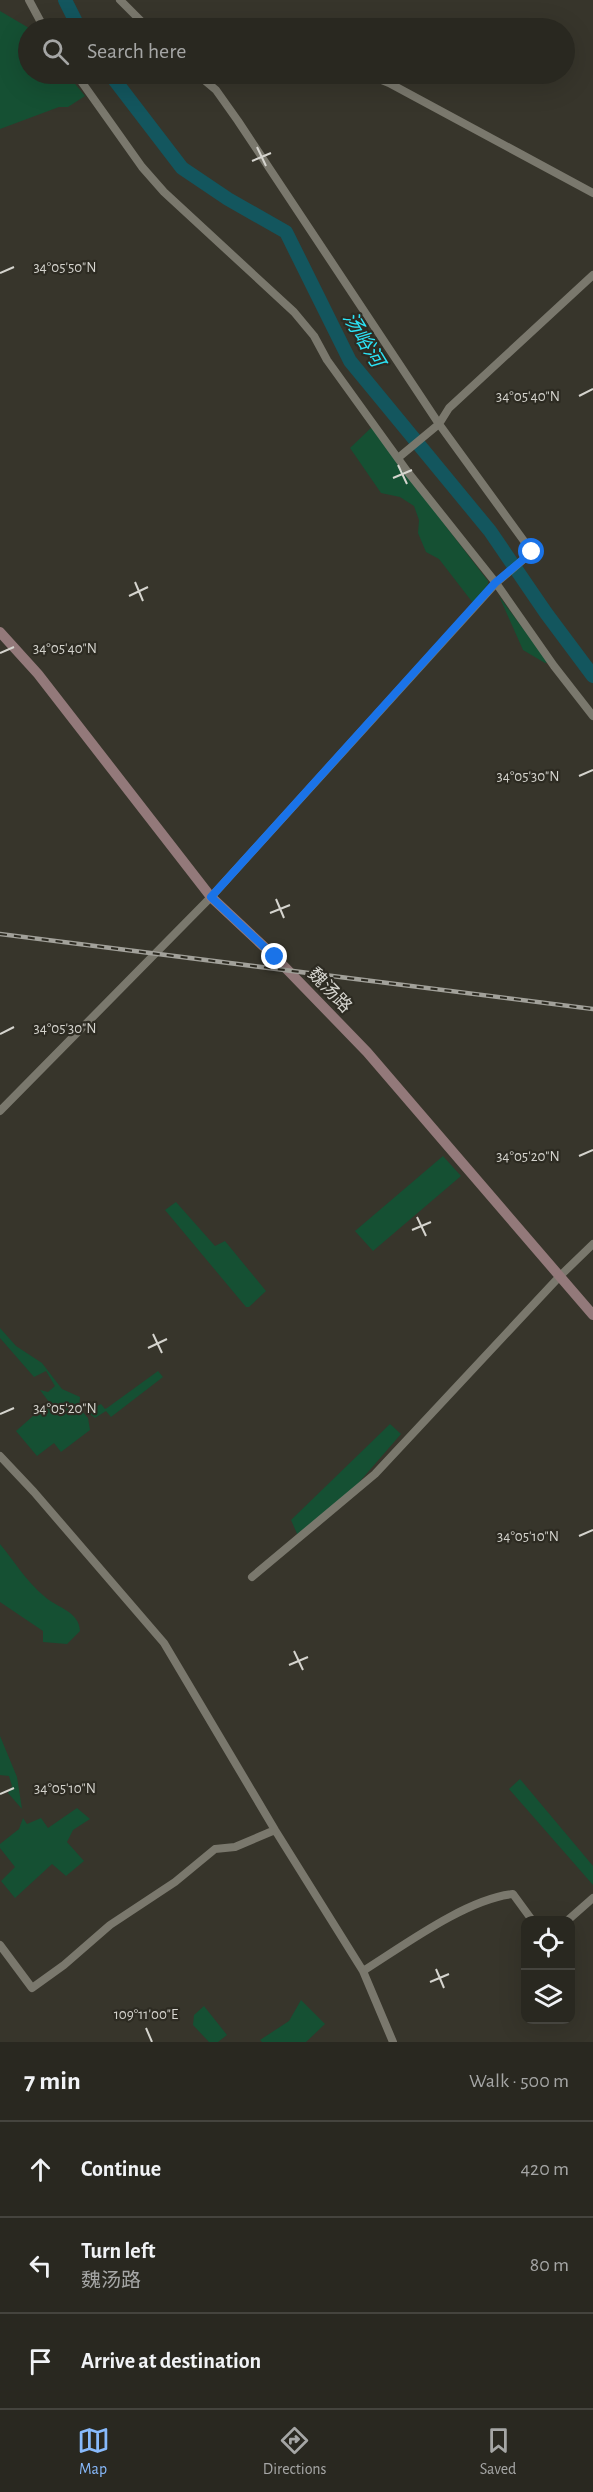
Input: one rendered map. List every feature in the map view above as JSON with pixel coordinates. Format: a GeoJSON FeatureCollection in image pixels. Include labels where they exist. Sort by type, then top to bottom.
{"type":"FeatureCollection","features":[{"type":"Feature","properties":{"kind":"street"},"geometry":{"type":"LineString","coordinates":[[29,0],[39,18]]}},
{"type":"Feature","properties":{"kind":"street"},"geometry":{"type":"LineString","coordinates":[[120,0],[138,18]]}},
{"type":"Feature","properties":{"kind":"street"},"geometry":{"type":"LineString","coordinates":[[83,84],[142,167],[164,192],[294,312],[307,328],[398,458],[499,580],[554,666],[593,716]]}},
{"type":"Feature","properties":{"kind":"street"},"geometry":{"type":"LineString","coordinates":[[0,1111],[211,897],[499,580],[532,552],[439,424],[238,122],[216,90],[209,84]]}},
{"type":"Feature","properties":{"kind":"street"},"geometry":{"type":"LineString","coordinates":[[388,84],[593,193]]}},
{"type":"Feature","properties":{"kind":"street"},"geometry":{"type":"LineString","coordinates":[[398,458],[439,424],[449,408],[593,275]]}},
{"type":"Feature","properties":{"kind":"street","name":"魏汤路"},"geometry":{"type":"LineString","coordinates":[[0,632],[38,674],[211,897],[275,957],[367,1052],[593,1315]]}},
{"type":"Feature","properties":{"kind":"street"},"geometry":{"type":"LineString","coordinates":[[252,1577],[375,1474],[560,1276],[593,1244]]}},
{"type":"Feature","properties":{"kind":"street"},"geometry":{"type":"LineString","coordinates":[[0,1456],[34,1492],[164,1643],[274,1830],[363,1971],[393,2042]]}},
{"type":"Feature","properties":{"kind":"street"},"geometry":{"type":"LineString","coordinates":[[0,1945],[32,1988],[64,1965],[110,1924],[175,1882],[215,1849],[235,1847],[274,1830]]}},
{"type":"Feature","properties":{"kind":"street"},"geometry":{"type":"LineString","coordinates":[[363,1971],[423,1933],[497,1895],[513,1894],[529,1916]]}},
{"type":"Feature","properties":{"kind":"street"},"geometry":{"type":"LineString","coordinates":[[573,1916],[593,1898]]}},
{"type":"Feature","properties":{"kind":"green space"},"geometry":{"type":"Polygon","coordinates":[[[0,11],[18,22],[18,84],[75,84],[85,96],[68,107],[59,107],[0,129],[0,11]]]}},
{"type":"Feature","properties":{"kind":"green space"},"geometry":{"type":"Polygon","coordinates":[[[373,426],[386,448],[488,581],[473,603],[439,559],[426,552],[418,533],[419,520],[414,506],[400,497],[381,493],[350,448],[373,426]]]}},
{"type":"Feature","properties":{"kind":"green space"},"geometry":{"type":"Polygon","coordinates":[[[499,596],[549,662],[545,663],[523,650],[499,596]]]}},
{"type":"Feature","properties":{"kind":"green space"},"geometry":{"type":"Polygon","coordinates":[[[443,1156],[461,1176],[373,1251],[355,1231],[443,1156]]]}},
{"type":"Feature","properties":{"kind":"green space"},"geometry":{"type":"Polygon","coordinates":[[[176,1202],[215,1246],[225,1241],[266,1291],[249,1307],[246,1307],[165,1210],[176,1202]]]}},
{"type":"Feature","properties":{"kind":"green space"},"geometry":{"type":"Polygon","coordinates":[[[0,1328],[16,1346],[42,1363],[62,1389],[80,1397],[79,1408],[88,1418],[90,1430],[61,1452],[54,1443],[37,1456],[16,1431],[49,1402],[40,1390],[48,1392],[55,1386],[46,1371],[34,1377],[0,1338],[0,1328]]]}},
{"type":"Feature","properties":{"kind":"green space"},"geometry":{"type":"Polygon","coordinates":[[[158,1371],[163,1377],[111,1417],[106,1411],[95,1418],[87,1412],[101,1404],[105,1409],[107,1408],[158,1371]]]}},
{"type":"Feature","properties":{"kind":"green space"},"geometry":{"type":"Polygon","coordinates":[[[390,1424],[401,1434],[355,1487],[298,1536],[291,1520],[390,1424]]]}},
{"type":"Feature","properties":{"kind":"green space"},"geometry":{"type":"Polygon","coordinates":[[[0,1544],[38,1590],[76,1619],[80,1631],[67,1644],[43,1642],[43,1631],[0,1602],[0,1544]]]}},
{"type":"Feature","properties":{"kind":"green space"},"geometry":{"type":"Polygon","coordinates":[[[0,1736],[17,1777],[22,1809],[8,1793],[12,1786],[9,1776],[0,1775],[0,1736]]]}},
{"type":"Feature","properties":{"kind":"green space"},"geometry":{"type":"Polygon","coordinates":[[[520,1779],[593,1866],[593,1885],[509,1789],[520,1779]]]}},
{"type":"Feature","properties":{"kind":"green space"},"geometry":{"type":"Polygon","coordinates":[[[77,1808],[90,1819],[73,1830],[67,1842],[84,1861],[66,1876],[52,1864],[15,1898],[1,1881],[15,1867],[0,1848],[0,1844],[19,1829],[23,1818],[27,1824],[41,1818],[48,1828],[77,1808]]]}},
{"type":"Feature","properties":{"kind":"green space"},"geometry":{"type":"Polygon","coordinates":[[[301,2000],[325,2024],[306,2042],[262,2042],[260,2040],[289,2021],[301,2000]]]}},
{"type":"Feature","properties":{"kind":"green space"},"geometry":{"type":"Polygon","coordinates":[[[204,2006],[227,2035],[218,2042],[209,2042],[193,2025],[194,2015],[204,2006]]]}},
{"type":"Feature","properties":{"kind":"waterway","name":"汤峪河"},"geometry":{"type":"LineString","coordinates":[[65,0],[74,18]]}},
{"type":"Feature","properties":{"kind":"waterway","name":"汤峪河"},"geometry":{"type":"LineString","coordinates":[[118,84],[182,168],[228,199],[286,232],[350,361],[490,531],[546,613],[593,676]]}},
{"type":"Feature","properties":{"kind":"railway"},"geometry":{"type":"LineString","coordinates":[[0,934],[593,1009]]}},
{"type":"Feature","properties":{"kind":"route"},"geometry":{"type":"LineString","coordinates":[[275,957],[211,897],[483,599],[495,583],[532,552]]}}]}
